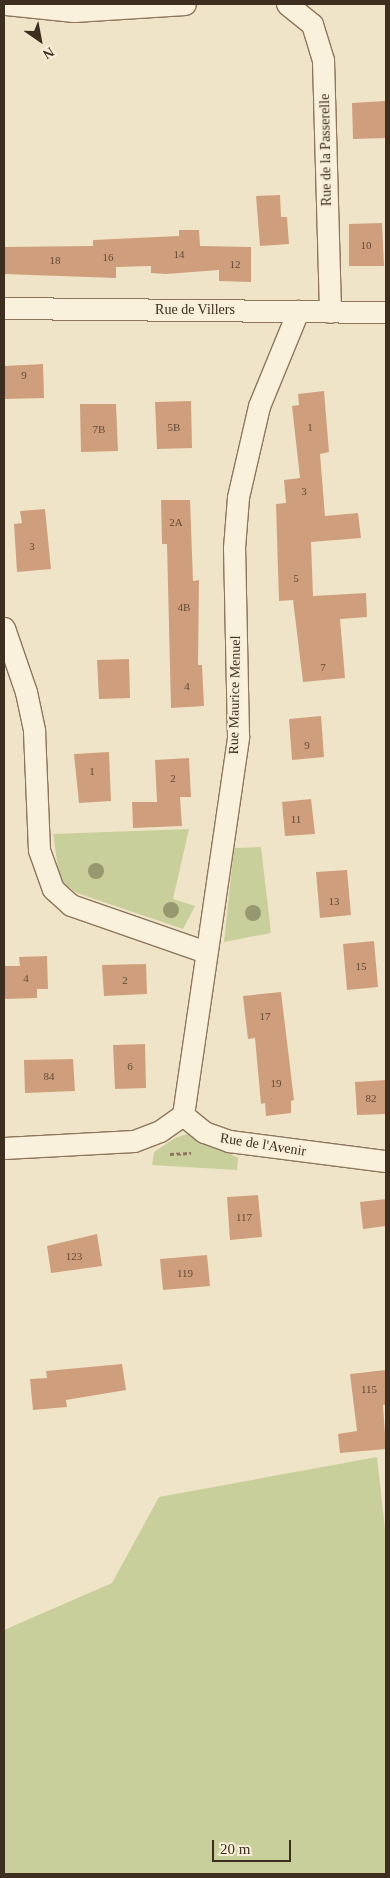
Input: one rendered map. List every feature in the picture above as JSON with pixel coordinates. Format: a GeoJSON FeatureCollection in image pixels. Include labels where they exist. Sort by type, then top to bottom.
{"type":"FeatureCollection","features":[{"type":"Feature","properties":{"kind":"street"},"geometry":{"type":"LineString","coordinates":[[6,4],[74,11],[185,4]]}},
{"type":"Feature","properties":{"kind":"street","name":"Rue de la Passerelle"},"geometry":{"type":"LineString","coordinates":[[287,4],[312,24],[324,60],[330,312]]}},
{"type":"Feature","properties":{"kind":"street","name":"Rue de Villers"},"geometry":{"type":"LineString","coordinates":[[4,308],[386,312]]}},
{"type":"Feature","properties":{"kind":"street","name":"Rue Maurice Menuel"},"geometry":{"type":"LineString","coordinates":[[183,1116],[238,736],[234,548],[238,497],[259,406],[298,311]]}},
{"type":"Feature","properties":{"kind":"street"},"geometry":{"type":"LineString","coordinates":[[4,628],[26,692],[34,731],[39,850],[53,889],[71,905],[206,952]]}},
{"type":"Feature","properties":{"kind":"street"},"geometry":{"type":"LineString","coordinates":[[4,1148],[134,1141],[160,1132],[183,1116]]}},
{"type":"Feature","properties":{"kind":"street","name":"Rue de l'Avenir"},"geometry":{"type":"LineString","coordinates":[[183,1116],[218,1139],[386,1161]]}},
{"type":"Feature","properties":{"kind":"green space"},"geometry":{"type":"Polygon","coordinates":[[[189,829],[173,899],[195,906],[183,929],[77,893],[60,881],[53,834],[189,829]]]}},
{"type":"Feature","properties":{"kind":"green space"},"geometry":{"type":"Polygon","coordinates":[[[261,847],[271,933],[224,942],[234,848],[261,847]]]}},
{"type":"Feature","properties":{"kind":"green space"},"geometry":{"type":"Polygon","coordinates":[[[190,1133],[238,1158],[237,1170],[152,1165],[154,1152],[175,1138],[190,1133]]]}},
{"type":"Feature","properties":{"kind":"green space"},"geometry":{"type":"Polygon","coordinates":[[[377,1457],[386,1538],[386,1874],[4,1874],[4,1630],[112,1583],[159,1497],[377,1457]]]}},
{"type":"Feature","properties":{"kind":"building"},"geometry":{"type":"Polygon","coordinates":[[[385,101],[386,138],[353,139],[352,103],[385,101]]]}},
{"type":"Feature","properties":{"kind":"building"},"geometry":{"type":"Polygon","coordinates":[[[280,195],[281,217],[287,217],[289,244],[260,246],[256,196],[280,195]]]}},
{"type":"Feature","properties":{"kind":"building"},"geometry":{"type":"Polygon","coordinates":[[[382,223],[384,266],[349,266],[349,224],[382,223]]]}},
{"type":"Feature","properties":{"kind":"building"},"geometry":{"type":"Polygon","coordinates":[[[179,230],[199,230],[200,246],[251,247],[251,282],[219,281],[219,270],[166,274],[151,273],[151,266],[116,267],[116,278],[4,274],[4,247],[93,246],[93,240],[179,236],[179,230]]]}},
{"type":"Feature","properties":{"kind":"building"},"geometry":{"type":"Polygon","coordinates":[[[43,364],[44,398],[5,399],[5,366],[43,364]]]}},
{"type":"Feature","properties":{"kind":"building"},"geometry":{"type":"Polygon","coordinates":[[[324,391],[329,452],[320,454],[325,516],[358,513],[361,538],[311,542],[313,596],[366,593],[367,617],[340,619],[345,678],[303,682],[293,600],[279,601],[276,504],[286,503],[284,480],[300,478],[292,406],[299,405],[298,394],[324,391]]]}},
{"type":"Feature","properties":{"kind":"building"},"geometry":{"type":"Polygon","coordinates":[[[191,401],[192,448],[157,449],[155,402],[191,401]]]}},
{"type":"Feature","properties":{"kind":"building"},"geometry":{"type":"Polygon","coordinates":[[[80,404],[116,404],[118,451],[81,452],[80,404]]]}},
{"type":"Feature","properties":{"kind":"building"},"geometry":{"type":"Polygon","coordinates":[[[161,500],[190,500],[193,581],[199,580],[198,665],[202,665],[204,706],[171,708],[167,544],[162,544],[161,500]]]}},
{"type":"Feature","properties":{"kind":"building"},"geometry":{"type":"Polygon","coordinates":[[[45,509],[51,569],[17,572],[14,524],[22,523],[20,511],[45,509]]]}},
{"type":"Feature","properties":{"kind":"building"},"geometry":{"type":"Polygon","coordinates":[[[129,659],[130,698],[99,699],[97,660],[129,659]]]}},
{"type":"Feature","properties":{"kind":"building"},"geometry":{"type":"Polygon","coordinates":[[[321,716],[324,757],[292,760],[289,719],[321,716]]]}},
{"type":"Feature","properties":{"kind":"building"},"geometry":{"type":"Polygon","coordinates":[[[109,752],[111,801],[79,803],[74,754],[109,752]]]}},
{"type":"Feature","properties":{"kind":"building"},"geometry":{"type":"Polygon","coordinates":[[[189,758],[191,797],[180,797],[182,826],[133,828],[132,802],[157,802],[155,760],[189,758]]]}},
{"type":"Feature","properties":{"kind":"building"},"geometry":{"type":"Polygon","coordinates":[[[311,799],[315,834],[285,836],[282,802],[311,799]]]}},
{"type":"Feature","properties":{"kind":"building"},"geometry":{"type":"Polygon","coordinates":[[[347,870],[351,915],[320,918],[316,872],[347,870]]]}},
{"type":"Feature","properties":{"kind":"building"},"geometry":{"type":"Polygon","coordinates":[[[374,941],[378,987],[347,990],[343,944],[374,941]]]}},
{"type":"Feature","properties":{"kind":"building"},"geometry":{"type":"Polygon","coordinates":[[[47,956],[48,989],[37,989],[37,998],[4,999],[4,966],[20,966],[19,957],[47,956]]]}},
{"type":"Feature","properties":{"kind":"building"},"geometry":{"type":"Polygon","coordinates":[[[146,964],[147,994],[104,996],[102,965],[146,964]]]}},
{"type":"Feature","properties":{"kind":"building"},"geometry":{"type":"Polygon","coordinates":[[[281,992],[294,1100],[291,1101],[291,1113],[266,1116],[265,1103],[261,1104],[255,1038],[248,1039],[243,996],[281,992]]]}},
{"type":"Feature","properties":{"kind":"building"},"geometry":{"type":"Polygon","coordinates":[[[145,1044],[146,1088],[115,1089],[113,1045],[145,1044]]]}},
{"type":"Feature","properties":{"kind":"building"},"geometry":{"type":"Polygon","coordinates":[[[73,1059],[75,1091],[25,1093],[24,1060],[73,1059]]]}},
{"type":"Feature","properties":{"kind":"building"},"geometry":{"type":"Polygon","coordinates":[[[386,1080],[386,1114],[357,1115],[355,1082],[386,1080]]]}},
{"type":"Feature","properties":{"kind":"building"},"geometry":{"type":"Polygon","coordinates":[[[258,1195],[262,1237],[230,1240],[227,1197],[258,1195]]]}},
{"type":"Feature","properties":{"kind":"building"},"geometry":{"type":"Polygon","coordinates":[[[386,1199],[386,1226],[363,1229],[360,1202],[386,1199]]]}},
{"type":"Feature","properties":{"kind":"building"},"geometry":{"type":"Polygon","coordinates":[[[97,1234],[102,1266],[51,1273],[47,1246],[97,1234]]]}},
{"type":"Feature","properties":{"kind":"building"},"geometry":{"type":"Polygon","coordinates":[[[207,1255],[210,1286],[163,1290],[160,1259],[207,1255]]]}},
{"type":"Feature","properties":{"kind":"building"},"geometry":{"type":"Polygon","coordinates":[[[122,1364],[126,1390],[66,1400],[67,1407],[33,1410],[30,1379],[47,1378],[46,1371],[122,1364]]]}},
{"type":"Feature","properties":{"kind":"building"},"geometry":{"type":"Polygon","coordinates":[[[386,1370],[386,1405],[383,1405],[386,1449],[340,1453],[338,1434],[357,1431],[350,1374],[386,1370]]]}}]}
